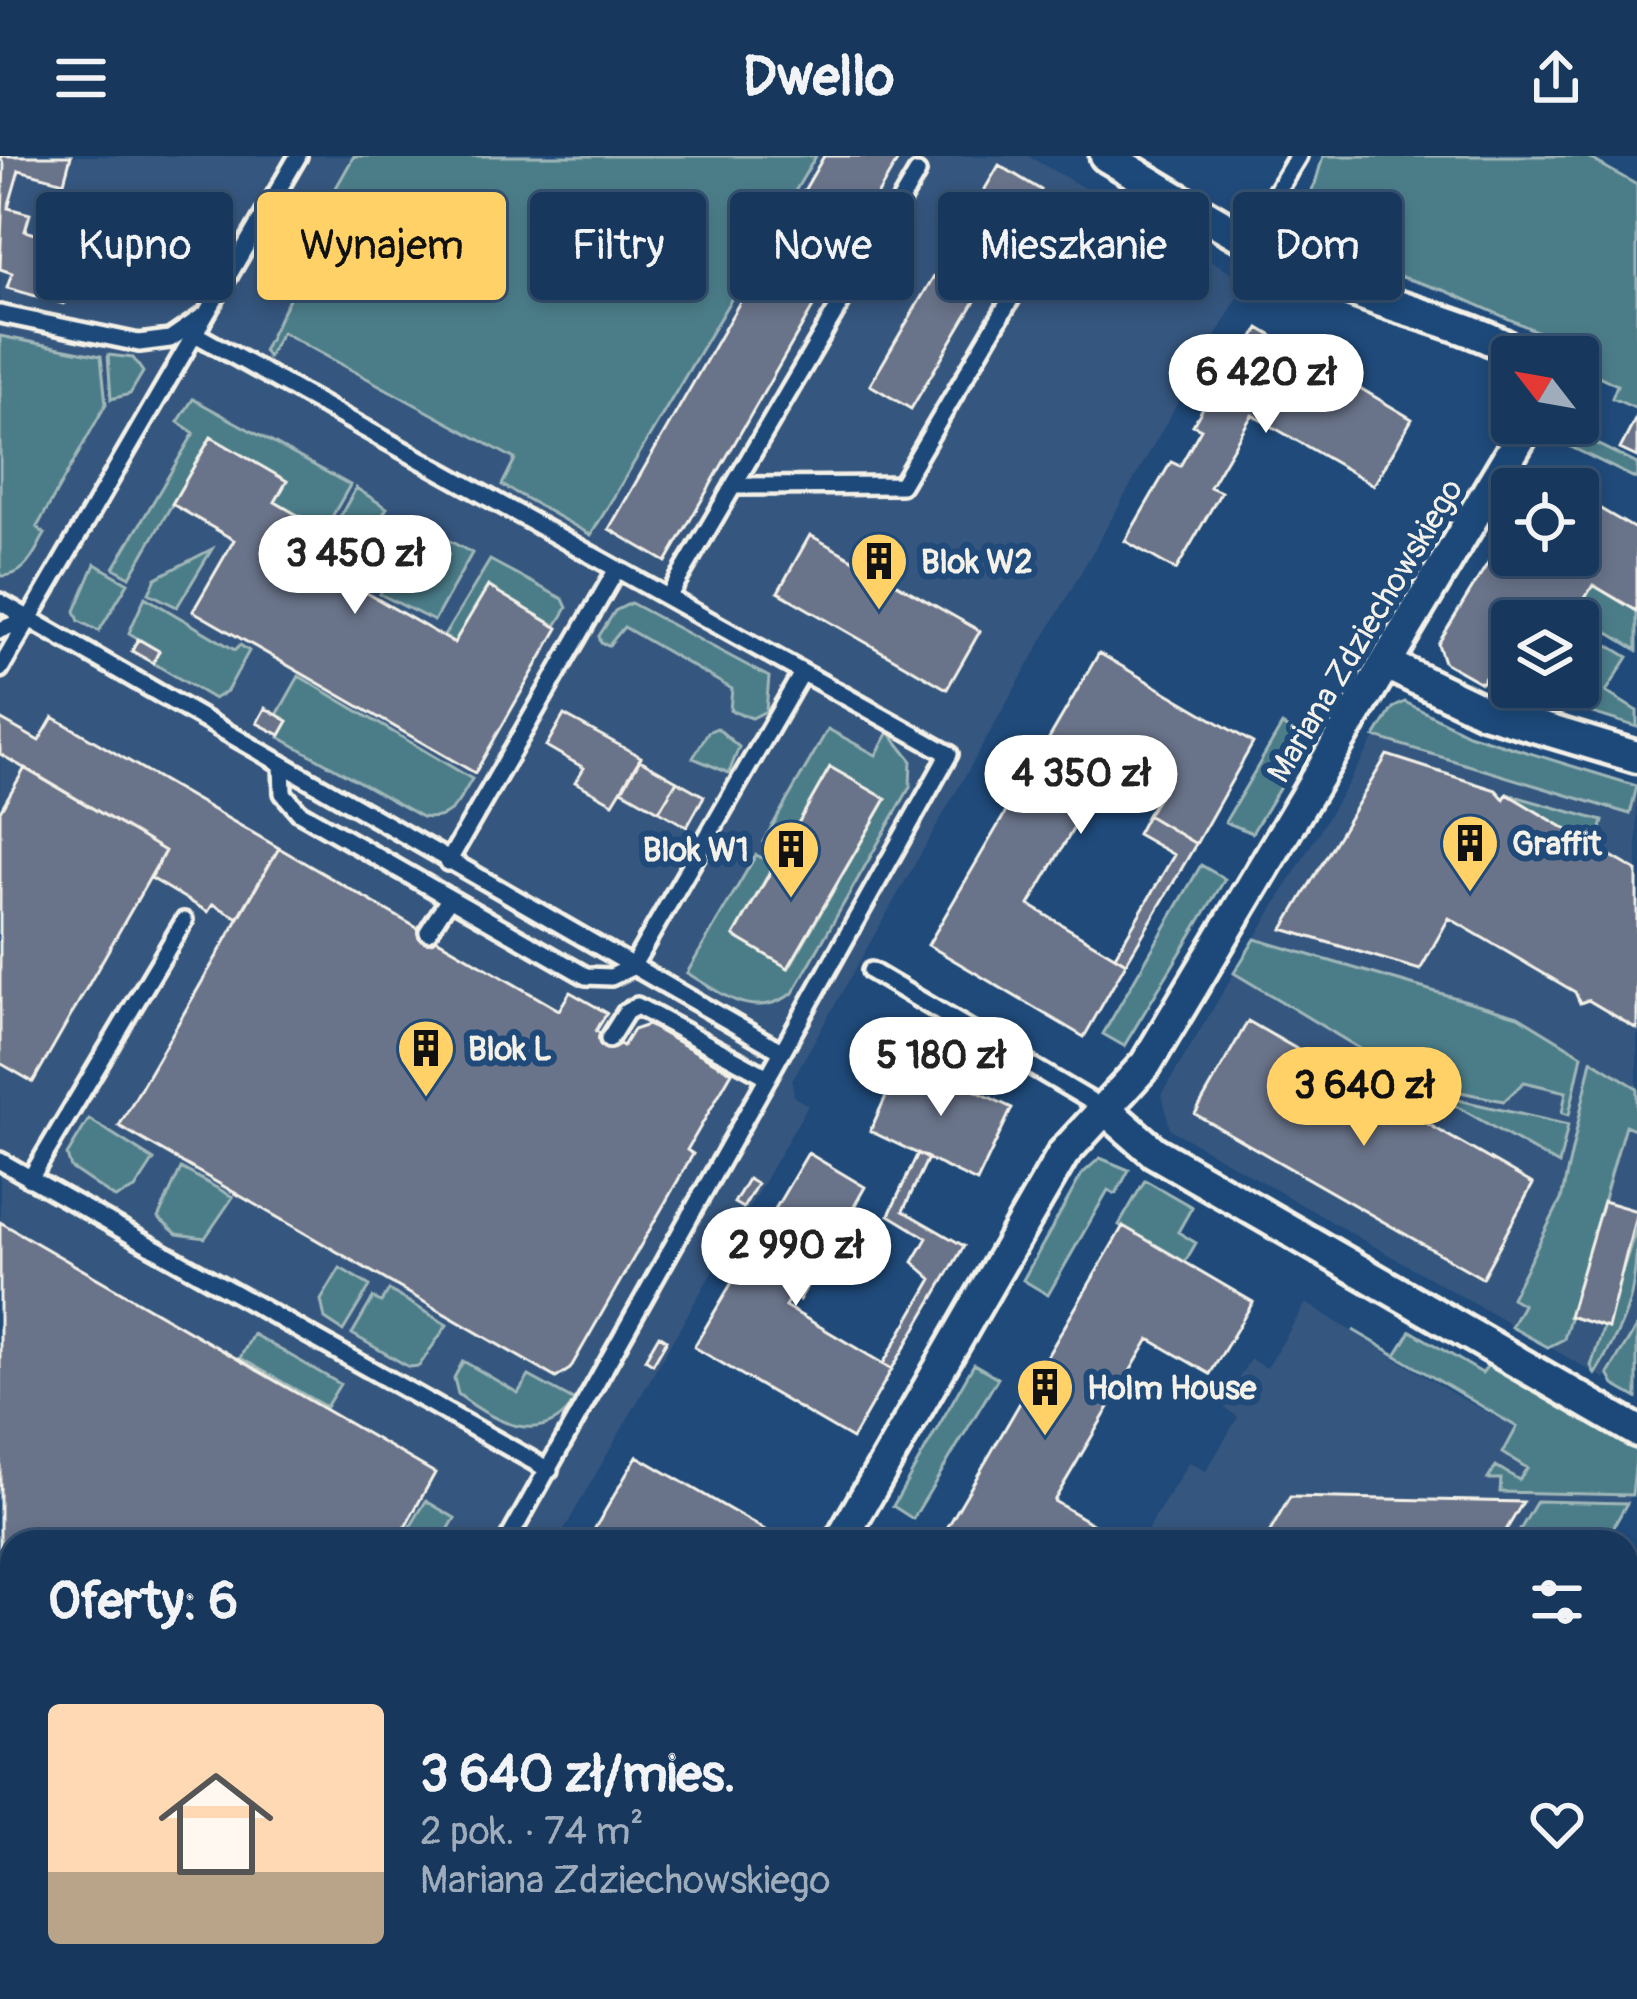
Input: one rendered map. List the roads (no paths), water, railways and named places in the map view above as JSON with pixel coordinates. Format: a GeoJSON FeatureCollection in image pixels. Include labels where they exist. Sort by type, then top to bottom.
{"type":"FeatureCollection","features":[{"type":"Feature","properties":{"kind":"street"},"geometry":{"type":"LineString","coordinates":[[1106,156],[1233,232]]}},
{"type":"Feature","properties":{"kind":"street"},"geometry":{"type":"LineString","coordinates":[[1384,300],[1491,338]]}},
{"type":"Feature","properties":{"kind":"street","name":"Mariana Zdziechowskiego"},"geometry":{"type":"LineString","coordinates":[[847,1530],[1064,1154],[1146,1064],[1516,444]]}},
{"type":"Feature","properties":{"kind":"street"},"geometry":{"type":"LineString","coordinates":[[1386,664],[1484,711],[1637,757]]}},
{"type":"Feature","properties":{"kind":"street"},"geometry":{"type":"LineString","coordinates":[[1107,1111],[1154,1152],[1637,1431]]}},
{"type":"Feature","properties":{"kind":"lane"},"geometry":{"type":"LineString","coordinates":[[0,669],[298,156]]}},
{"type":"Feature","properties":{"kind":"lane"},"geometry":{"type":"LineString","coordinates":[[1276,192],[1298,156]]}},
{"type":"Feature","properties":{"kind":"lane"},"geometry":{"type":"LineString","coordinates":[[668,597],[917,172]]}},
{"type":"Feature","properties":{"kind":"lane"},"geometry":{"type":"LineString","coordinates":[[734,486],[901,484],[1009,300]]}},
{"type":"Feature","properties":{"kind":"lane"},"geometry":{"type":"LineString","coordinates":[[0,314],[139,343],[170,339],[208,312]]}},
{"type":"Feature","properties":{"kind":"lane"},"geometry":{"type":"LineString","coordinates":[[195,334],[949,754],[513,1530]]}},
{"type":"Feature","properties":{"kind":"lane"},"geometry":{"type":"LineString","coordinates":[[448,862],[617,569]]}},
{"type":"Feature","properties":{"kind":"lane"},"geometry":{"type":"LineString","coordinates":[[0,602],[782,1051]]}},
{"type":"Feature","properties":{"kind":"lane"},"geometry":{"type":"LineString","coordinates":[[0,630],[30,618]]}},
{"type":"Feature","properties":{"kind":"lane"},"geometry":{"type":"LineString","coordinates":[[282,764],[284,793],[299,812],[586,976],[611,977],[632,967],[802,673]]}},
{"type":"Feature","properties":{"kind":"lane"},"geometry":{"type":"LineString","coordinates":[[428,932],[448,899]]}},
{"type":"Feature","properties":{"kind":"lane"},"geometry":{"type":"LineString","coordinates":[[30,1179],[184,920]]}},
{"type":"Feature","properties":{"kind":"lane"},"geometry":{"type":"LineString","coordinates":[[872,971],[1107,1111]]}},
{"type":"Feature","properties":{"kind":"lane"},"geometry":{"type":"LineString","coordinates":[[610,1039],[626,1012],[637,1006],[768,1077]]}},
{"type":"Feature","properties":{"kind":"lane"},"geometry":{"type":"LineString","coordinates":[[0,1161],[549,1471]]}},
{"type":"Feature","properties":{"kind":"place","name":"Blok W2"},"geometry":{"type":"Point","coordinates":[879,612]}},
{"type":"Feature","properties":{"kind":"place","name":"Graffit"},"geometry":{"type":"Point","coordinates":[1470,894]}},
{"type":"Feature","properties":{"kind":"place","name":"Blok W1"},"geometry":{"type":"Point","coordinates":[791,900]}},
{"type":"Feature","properties":{"kind":"place","name":"Blok L"},"geometry":{"type":"Point","coordinates":[426,1099]}},
{"type":"Feature","properties":{"kind":"place","name":"Holm House"},"geometry":{"type":"Point","coordinates":[1045,1438]}}]}
